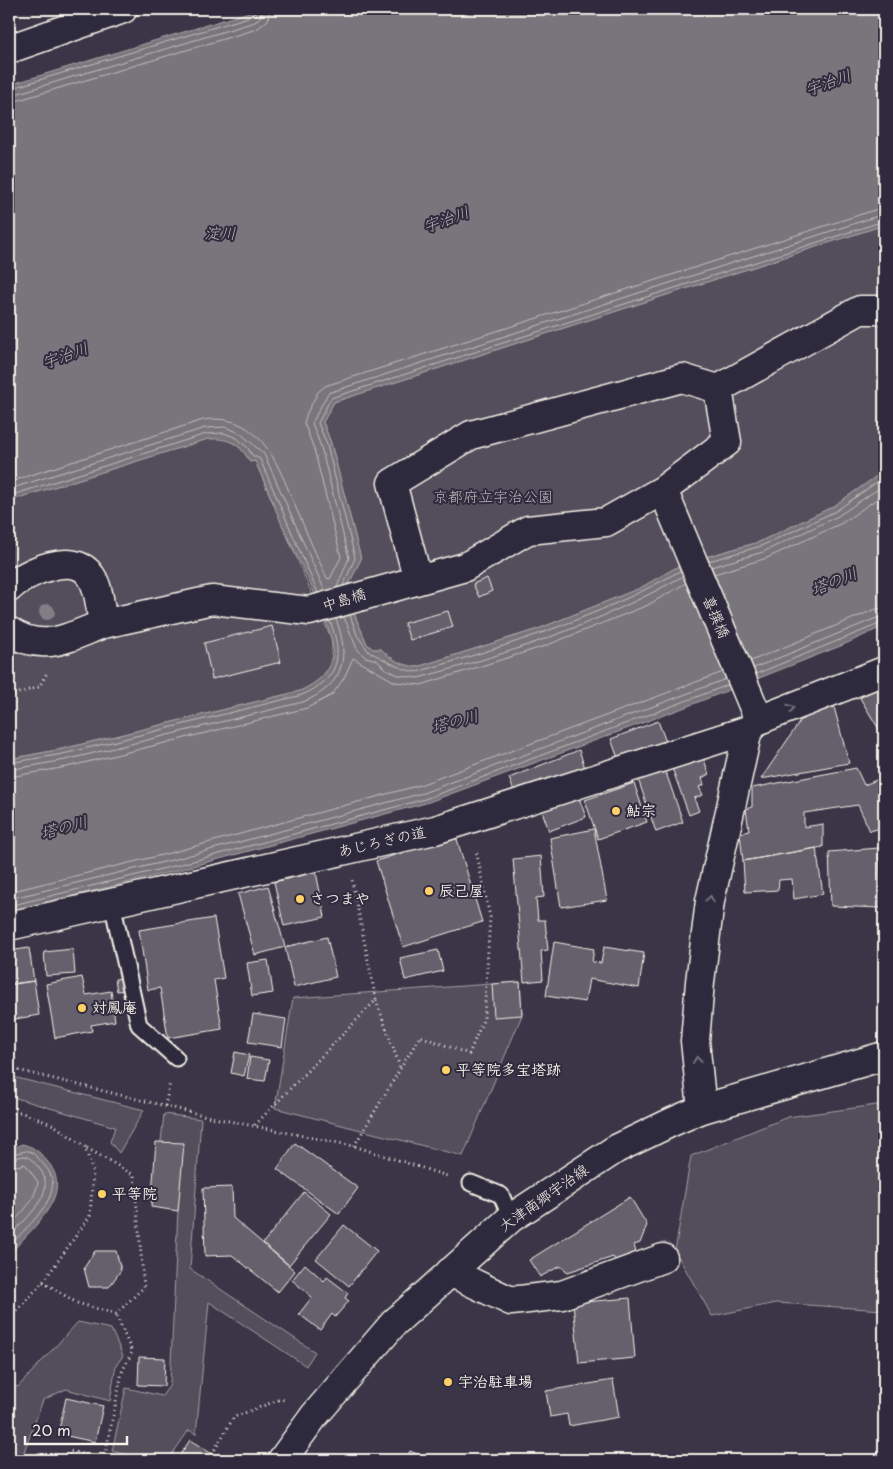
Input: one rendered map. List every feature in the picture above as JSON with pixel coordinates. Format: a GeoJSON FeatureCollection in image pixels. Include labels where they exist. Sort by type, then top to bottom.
{"type":"FeatureCollection","features":[{"type":"Feature","properties":{"kind":"street"},"geometry":{"type":"LineString","coordinates":[[9,49],[123,9]]}},
{"type":"Feature","properties":{"kind":"street"},"geometry":{"type":"LineString","coordinates":[[418,580],[392,483],[472,435],[682,378],[718,389],[860,310],[884,310]]}},
{"type":"Feature","properties":{"kind":"street","name":"中島橋"},"geometry":{"type":"LineString","coordinates":[[103,624],[212,600],[309,611],[465,567],[528,530],[606,522],[667,502],[727,442],[718,389]]}},
{"type":"Feature","properties":{"kind":"street","name":"喜撰橋"},"geometry":{"type":"LineString","coordinates":[[667,502],[748,692],[753,725]]}},
{"type":"Feature","properties":{"kind":"street"},"geometry":{"type":"LineString","coordinates":[[9,588],[28,574],[60,563],[77,566],[91,574],[103,624],[52,643],[37,643],[9,631]]}},
{"type":"Feature","properties":{"kind":"street","name":"あじろぎの道"},"geometry":{"type":"LineString","coordinates":[[9,926],[436,830],[753,725],[884,671]]}},
{"type":"Feature","properties":{"kind":"street"},"geometry":{"type":"LineString","coordinates":[[702,1109],[695,1041],[709,910],[753,725]]}},
{"type":"Feature","properties":{"kind":"street","name":"大津南郷宇治線"},"geometry":{"type":"LineString","coordinates":[[282,1460],[314,1416],[394,1323],[511,1218],[616,1149],[702,1109],[884,1056]]}},
{"type":"Feature","properties":{"kind":"street"},"geometry":{"type":"LineString","coordinates":[[450,1272],[511,1301],[562,1295],[663,1258]]}},
{"type":"Feature","properties":{"kind":"lane"},"geometry":{"type":"LineString","coordinates":[[112,903],[139,1025],[176,1058]]}},
{"type":"Feature","properties":{"kind":"lane"},"geometry":{"type":"LineString","coordinates":[[471,1183],[501,1195],[511,1218]]}},
{"type":"Feature","properties":{"kind":"path"},"geometry":{"type":"LineString","coordinates":[[354,1146],[420,1036],[469,1054],[484,1018],[490,917],[469,819]]}},
{"type":"Feature","properties":{"kind":"path"},"geometry":{"type":"LineString","coordinates":[[346,850],[376,1000],[400,1067]]}},
{"type":"Feature","properties":{"kind":"path"},"geometry":{"type":"LineString","coordinates":[[254,1125],[376,1000]]}},
{"type":"Feature","properties":{"kind":"path"},"geometry":{"type":"LineString","coordinates":[[9,1068],[115,1095],[354,1146],[471,1183]]}},
{"type":"Feature","properties":{"kind":"path"},"geometry":{"type":"LineString","coordinates":[[9,1113],[20,1112],[54,1125],[85,1147],[134,1175],[144,1287],[116,1314]]}},
{"type":"Feature","properties":{"kind":"path"},"geometry":{"type":"LineString","coordinates":[[9,1319],[43,1282],[90,1216],[93,1172],[85,1147]]}},
{"type":"Feature","properties":{"kind":"path"},"geometry":{"type":"LineString","coordinates":[[43,1282],[78,1303],[116,1314]]}},
{"type":"Feature","properties":{"kind":"path"},"geometry":{"type":"LineString","coordinates":[[68,1460],[70,1451],[104,1460],[122,1372],[132,1352],[116,1314]]}},
{"type":"Feature","properties":{"kind":"path"},"geometry":{"type":"LineString","coordinates":[[212,1454],[234,1417],[281,1399],[314,1416]]}},
{"type":"Feature","properties":{"kind":"green space","name":"京都府立宇治公園"},"geometry":{"type":"Polygon","coordinates":[[[884,225],[884,471],[834,506],[759,542],[684,563],[640,588],[538,629],[417,667],[397,661],[381,649],[373,649],[367,644],[354,613],[348,586],[361,559],[331,443],[323,422],[334,402],[884,225]]]}},
{"type":"Feature","properties":{"kind":"green space"},"geometry":{"type":"Polygon","coordinates":[[[223,438],[239,447],[250,462],[255,461],[331,638],[330,664],[322,676],[316,682],[300,691],[62,749],[9,759],[9,501],[208,439],[223,438]]]}},
{"type":"Feature","properties":{"kind":"green space"},"geometry":{"type":"Polygon","coordinates":[[[520,982],[522,1015],[463,1156],[275,1108],[293,998],[520,982]]]}},
{"type":"Feature","properties":{"kind":"green space"},"geometry":{"type":"Polygon","coordinates":[[[9,1076],[144,1110],[119,1153],[110,1142],[115,1127],[9,1096],[9,1076]]]}},
{"type":"Feature","properties":{"kind":"green space"},"geometry":{"type":"Polygon","coordinates":[[[884,1104],[884,1310],[776,1303],[712,1316],[675,1251],[691,1156],[788,1117],[884,1104]]]}},
{"type":"Feature","properties":{"kind":"green space"},"geometry":{"type":"Polygon","coordinates":[[[164,1114],[201,1119],[190,1269],[315,1352],[306,1366],[209,1302],[196,1434],[189,1430],[168,1460],[149,1460],[112,1451],[126,1388],[162,1396],[170,1385],[179,1188],[160,1150],[164,1114]]]}},
{"type":"Feature","properties":{"kind":"green space"},"geometry":{"type":"Polygon","coordinates":[[[78,1322],[111,1329],[123,1356],[116,1365],[110,1401],[66,1389],[43,1400],[21,1460],[9,1460],[9,1385],[18,1387],[78,1322]]]}},
{"type":"Feature","properties":{"kind":"water","name":"淀川"},"geometry":{"type":"Polygon","coordinates":[[[259,9],[884,9],[884,225],[334,402],[323,422],[331,443],[361,559],[348,586],[354,613],[367,644],[373,649],[381,649],[393,659],[406,665],[417,667],[538,629],[640,588],[684,563],[759,542],[834,506],[884,471],[884,626],[843,645],[683,708],[426,803],[175,871],[9,911],[9,759],[62,749],[300,691],[321,678],[331,663],[333,656],[333,645],[322,611],[255,461],[250,462],[242,450],[233,443],[208,439],[9,501],[9,85],[259,9]]]}},
{"type":"Feature","properties":{"kind":"water"},"geometry":{"type":"Polygon","coordinates":[[[22,1144],[36,1150],[47,1161],[55,1174],[57,1187],[47,1211],[9,1255],[9,1150],[22,1144]]]}},
{"type":"Feature","properties":{"kind":"building"},"geometry":{"type":"Polygon","coordinates":[[[487,578],[492,591],[479,597],[473,584],[487,578]]]}},
{"type":"Feature","properties":{"kind":"building"},"geometry":{"type":"Polygon","coordinates":[[[448,611],[453,627],[410,640],[404,623],[448,611]]]}},
{"type":"Feature","properties":{"kind":"building"},"geometry":{"type":"Polygon","coordinates":[[[272,626],[281,662],[212,679],[204,643],[272,626]]]}},
{"type":"Feature","properties":{"kind":"building"},"geometry":{"type":"Polygon","coordinates":[[[880,686],[884,692],[884,729],[880,731],[860,698],[880,686]]]}},
{"type":"Feature","properties":{"kind":"building"},"geometry":{"type":"Polygon","coordinates":[[[834,707],[849,763],[761,779],[805,714],[834,707]]]}},
{"type":"Feature","properties":{"kind":"building"},"geometry":{"type":"Polygon","coordinates":[[[658,721],[666,742],[619,761],[611,739],[658,721]]]}},
{"type":"Feature","properties":{"kind":"building"},"geometry":{"type":"Polygon","coordinates":[[[579,750],[586,771],[517,799],[509,778],[579,750]]]}},
{"type":"Feature","properties":{"kind":"building"},"geometry":{"type":"Polygon","coordinates":[[[702,754],[709,774],[702,778],[704,785],[699,787],[703,795],[694,798],[699,811],[689,815],[671,765],[702,754]]]}},
{"type":"Feature","properties":{"kind":"building"},"geometry":{"type":"Polygon","coordinates":[[[663,764],[683,822],[656,832],[636,773],[663,764]]]}},
{"type":"Feature","properties":{"kind":"building"},"geometry":{"type":"Polygon","coordinates":[[[856,768],[864,785],[884,777],[884,827],[870,831],[858,805],[804,813],[804,827],[823,824],[823,847],[743,861],[740,833],[749,831],[746,809],[752,807],[752,788],[856,768]]]}},
{"type":"Feature","properties":{"kind":"building","name":"鮎宗"},"geometry":{"type":"Polygon","coordinates":[[[634,783],[647,822],[598,839],[585,800],[634,783]]]}},
{"type":"Feature","properties":{"kind":"building"},"geometry":{"type":"Polygon","coordinates":[[[579,798],[586,817],[549,831],[542,811],[579,798]]]}},
{"type":"Feature","properties":{"kind":"building"},"geometry":{"type":"Polygon","coordinates":[[[594,829],[607,900],[561,907],[550,838],[594,829]]]}},
{"type":"Feature","properties":{"kind":"building","name":"辰己屋"},"geometry":{"type":"Polygon","coordinates":[[[456,836],[482,922],[403,947],[376,861],[456,836]]]}},
{"type":"Feature","properties":{"kind":"building"},"geometry":{"type":"Polygon","coordinates":[[[816,848],[823,894],[794,899],[792,879],[779,880],[778,890],[745,892],[743,861],[816,848]]]}},
{"type":"Feature","properties":{"kind":"building"},"geometry":{"type":"Polygon","coordinates":[[[879,848],[881,908],[831,906],[829,852],[879,848]]]}},
{"type":"Feature","properties":{"kind":"building"},"geometry":{"type":"Polygon","coordinates":[[[541,856],[544,897],[536,898],[538,920],[545,920],[548,950],[541,951],[543,980],[524,982],[513,859],[541,856]]]}},
{"type":"Feature","properties":{"kind":"building","name":"さつまや"},"geometry":{"type":"Polygon","coordinates":[[[316,872],[325,917],[284,926],[274,882],[316,872]]]}},
{"type":"Feature","properties":{"kind":"building"},"geometry":{"type":"Polygon","coordinates":[[[268,886],[285,947],[255,955],[238,894],[268,886]]]}},
{"type":"Feature","properties":{"kind":"building"},"geometry":{"type":"Polygon","coordinates":[[[214,918],[224,978],[214,980],[222,1029],[168,1038],[160,988],[148,990],[139,930],[214,918]]]}},
{"type":"Feature","properties":{"kind":"building"},"geometry":{"type":"Polygon","coordinates":[[[327,937],[336,977],[294,987],[285,947],[327,937]]]}},
{"type":"Feature","properties":{"kind":"building"},"geometry":{"type":"Polygon","coordinates":[[[554,942],[594,949],[592,962],[601,963],[604,947],[644,953],[639,988],[589,979],[585,1002],[546,996],[554,942]]]}},
{"type":"Feature","properties":{"kind":"building"},"geometry":{"type":"Polygon","coordinates":[[[29,948],[34,981],[9,984],[9,951],[29,948]]]}},
{"type":"Feature","properties":{"kind":"building"},"geometry":{"type":"Polygon","coordinates":[[[73,949],[75,974],[46,976],[44,952],[73,949]]]}},
{"type":"Feature","properties":{"kind":"building"},"geometry":{"type":"Polygon","coordinates":[[[438,950],[443,971],[405,980],[400,958],[438,950]]]}},
{"type":"Feature","properties":{"kind":"building"},"geometry":{"type":"Polygon","coordinates":[[[268,960],[273,993],[252,996],[247,963],[268,960]]]}},
{"type":"Feature","properties":{"kind":"building","name":"対鳳庵"},"geometry":{"type":"Polygon","coordinates":[[[82,977],[86,995],[111,991],[115,1021],[91,1025],[92,1031],[55,1038],[46,984],[82,977]]]}},
{"type":"Feature","properties":{"kind":"building"},"geometry":{"type":"Polygon","coordinates":[[[125,978],[127,990],[117,991],[115,979],[125,978]]]}},
{"type":"Feature","properties":{"kind":"building"},"geometry":{"type":"Polygon","coordinates":[[[34,981],[39,1015],[9,1020],[9,985],[34,981]]]}},
{"type":"Feature","properties":{"kind":"building"},"geometry":{"type":"Polygon","coordinates":[[[520,982],[522,1015],[494,1017],[492,984],[520,982]]]}},
{"type":"Feature","properties":{"kind":"building"},"geometry":{"type":"Polygon","coordinates":[[[253,1014],[286,1019],[282,1047],[248,1042],[253,1014]]]}},
{"type":"Feature","properties":{"kind":"building"},"geometry":{"type":"Polygon","coordinates":[[[235,1052],[249,1055],[244,1076],[231,1073],[235,1052]]]}},
{"type":"Feature","properties":{"kind":"building"},"geometry":{"type":"Polygon","coordinates":[[[250,1057],[269,1060],[265,1081],[247,1079],[250,1057]]]}},
{"type":"Feature","properties":{"kind":"building"},"geometry":{"type":"Polygon","coordinates":[[[156,1142],[184,1143],[178,1211],[151,1207],[156,1142]]]}},
{"type":"Feature","properties":{"kind":"building"},"geometry":{"type":"Polygon","coordinates":[[[295,1143],[358,1188],[339,1214],[277,1169],[295,1143]]]}},
{"type":"Feature","properties":{"kind":"building"},"geometry":{"type":"Polygon","coordinates":[[[232,1187],[233,1218],[295,1271],[278,1292],[232,1255],[205,1256],[203,1188],[232,1187]]]}},
{"type":"Feature","properties":{"kind":"building"},"geometry":{"type":"Polygon","coordinates":[[[304,1192],[331,1214],[289,1265],[263,1243],[304,1192]]]}},
{"type":"Feature","properties":{"kind":"building"},"geometry":{"type":"Polygon","coordinates":[[[630,1197],[647,1225],[640,1243],[634,1245],[637,1256],[620,1267],[613,1257],[568,1272],[560,1266],[540,1277],[529,1260],[630,1197]]]}},
{"type":"Feature","properties":{"kind":"building"},"geometry":{"type":"Polygon","coordinates":[[[344,1225],[377,1251],[349,1286],[316,1259],[344,1225]]]}},
{"type":"Feature","properties":{"kind":"building"},"geometry":{"type":"Polygon","coordinates":[[[95,1251],[116,1251],[121,1270],[109,1287],[89,1287],[84,1268],[95,1251]]]}},
{"type":"Feature","properties":{"kind":"building"},"geometry":{"type":"Polygon","coordinates":[[[305,1264],[324,1281],[327,1277],[348,1293],[345,1298],[349,1301],[335,1317],[332,1314],[320,1330],[299,1314],[312,1297],[292,1280],[305,1264]]]}},
{"type":"Feature","properties":{"kind":"building"},"geometry":{"type":"Polygon","coordinates":[[[630,1298],[635,1358],[579,1363],[573,1303],[630,1298]]]}},
{"type":"Feature","properties":{"kind":"building"},"geometry":{"type":"Polygon","coordinates":[[[139,1357],[165,1358],[164,1386],[138,1385],[139,1357]]]}},
{"type":"Feature","properties":{"kind":"building"},"geometry":{"type":"Polygon","coordinates":[[[613,1380],[619,1417],[569,1426],[567,1414],[550,1417],[546,1391],[613,1380]]]}},
{"type":"Feature","properties":{"kind":"building"},"geometry":{"type":"Polygon","coordinates":[[[66,1398],[103,1406],[95,1442],[58,1434],[66,1398]]]}},
{"type":"Feature","properties":{"kind":"building"},"geometry":{"type":"Polygon","coordinates":[[[190,1440],[212,1454],[221,1460],[177,1460],[190,1440]]]}},
{"type":"Feature","properties":{"kind":"building"},"geometry":{"type":"Polygon","coordinates":[[[410,1451],[431,1460],[406,1460],[410,1451]]]}},
{"type":"Feature","properties":{"kind":"place","name":"鮎宗"},"geometry":{"type":"Point","coordinates":[616,811]}},
{"type":"Feature","properties":{"kind":"place","name":"辰己屋"},"geometry":{"type":"Point","coordinates":[429,891]}},
{"type":"Feature","properties":{"kind":"place","name":"さつまや"},"geometry":{"type":"Point","coordinates":[300,899]}},
{"type":"Feature","properties":{"kind":"place","name":"対鳳庵"},"geometry":{"type":"Point","coordinates":[82,1008]}},
{"type":"Feature","properties":{"kind":"place","name":"平等院多宝塔跡"},"geometry":{"type":"Point","coordinates":[446,1070]}},
{"type":"Feature","properties":{"kind":"place","name":"平等院"},"geometry":{"type":"Point","coordinates":[102,1194]}},
{"type":"Feature","properties":{"kind":"place","name":"宇治駐車場"},"geometry":{"type":"Point","coordinates":[448,1382]}},
{"type":"Feature","properties":{"kind":"water label","name":"宇治川"},"geometry":{"type":"Point","coordinates":[828,82]}},
{"type":"Feature","properties":{"kind":"water label","name":"宇治川"},"geometry":{"type":"Point","coordinates":[446,219]}},
{"type":"Feature","properties":{"kind":"water label","name":"宇治川"},"geometry":{"type":"Point","coordinates":[65,355]}},
{"type":"Feature","properties":{"kind":"water label","name":"塔の川"},"geometry":{"type":"Point","coordinates":[834,581]}},
{"type":"Feature","properties":{"kind":"water label","name":"塔の川"},"geometry":{"type":"Point","coordinates":[455,721]}},
{"type":"Feature","properties":{"kind":"water label","name":"塔の川"},"geometry":{"type":"Point","coordinates":[64,827]}}]}
